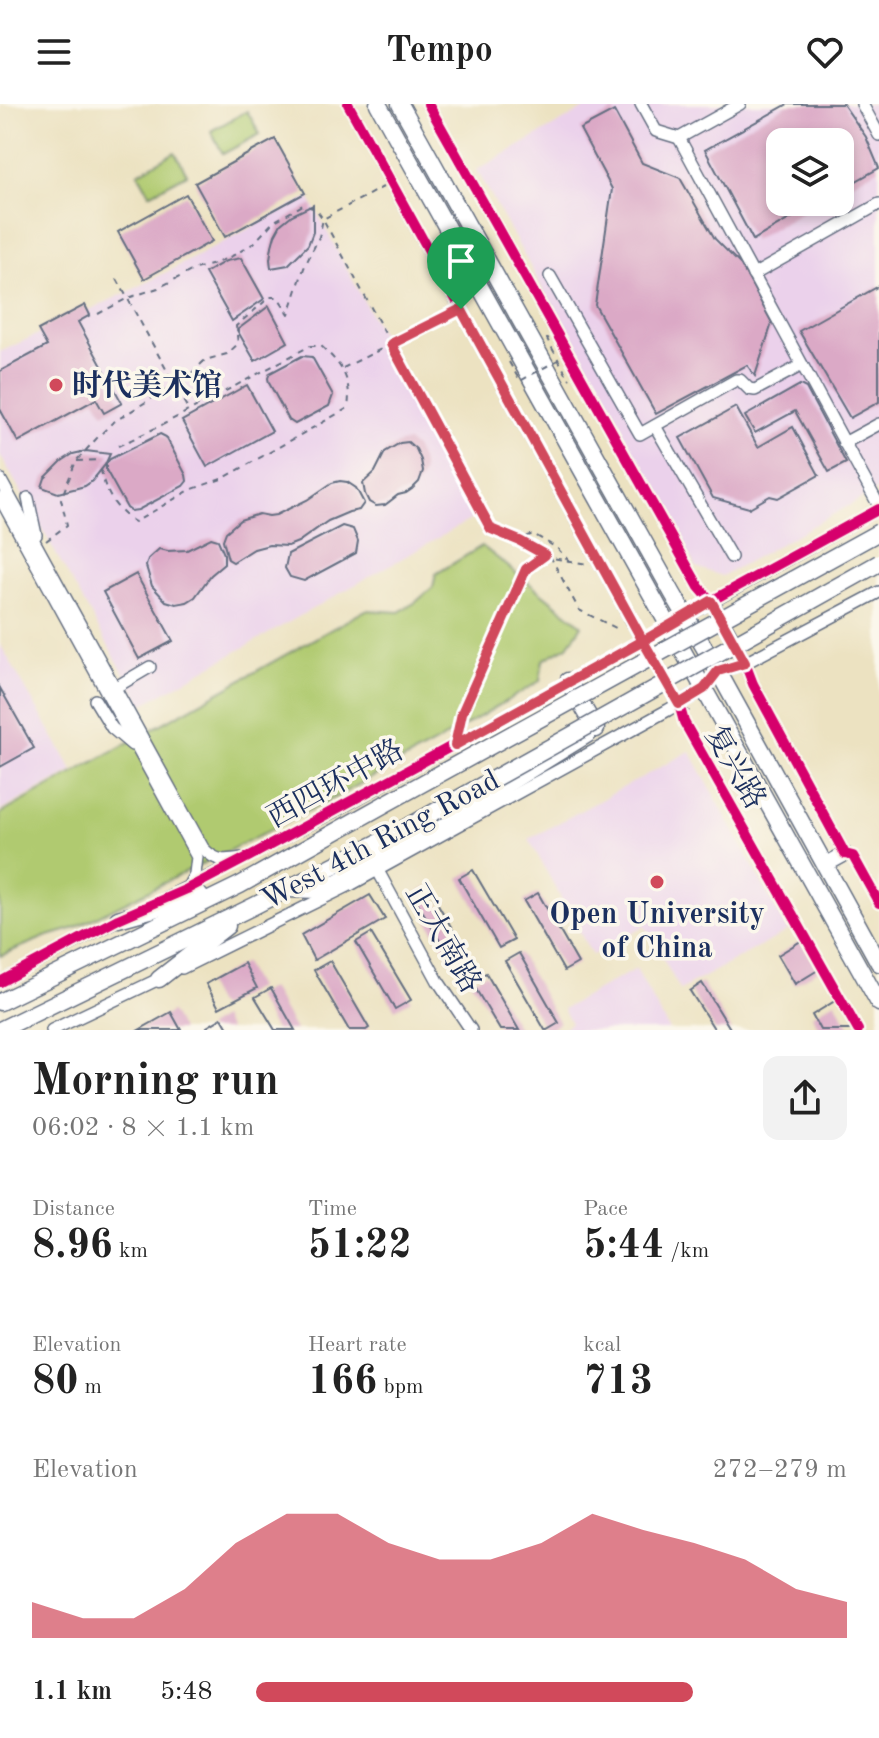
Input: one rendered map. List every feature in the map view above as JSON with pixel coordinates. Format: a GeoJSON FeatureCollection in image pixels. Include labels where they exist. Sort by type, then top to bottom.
{"type":"FeatureCollection","features":[{"type":"Feature","properties":{"kind":"highway"},"geometry":{"type":"LineString","coordinates":[[378,104],[879,1003]]}},
{"type":"Feature","properties":{"kind":"highway"},"geometry":{"type":"LineString","coordinates":[[400,104],[879,963]]}},
{"type":"Feature","properties":{"kind":"highway","name":"西四环中路"},"geometry":{"type":"LineString","coordinates":[[0,1002],[240,885],[879,532]]}},
{"type":"Feature","properties":{"kind":"highway"},"geometry":{"type":"LineString","coordinates":[[0,1030],[397,833],[879,563]]}},
{"type":"Feature","properties":{"kind":"highway"},"geometry":{"type":"LineString","coordinates":[[286,889],[319,890],[330,886],[434,829],[596,729],[718,671]]}},
{"type":"Feature","properties":{"kind":"highway"},"geometry":{"type":"LineString","coordinates":[[568,681],[596,729]]}},
{"type":"Feature","properties":{"kind":"highway"},"geometry":{"type":"LineString","coordinates":[[118,919],[240,885]]}},
{"type":"Feature","properties":{"kind":"highway"},"geometry":{"type":"LineString","coordinates":[[159,979],[254,906]]}},
{"type":"Feature","properties":{"kind":"main road"},"geometry":{"type":"LineString","coordinates":[[825,865],[845,854]]}},
{"type":"Feature","properties":{"kind":"street"},"geometry":{"type":"LineString","coordinates":[[348,104],[643,641]]}},
{"type":"Feature","properties":{"kind":"street"},"geometry":{"type":"LineString","coordinates":[[428,104],[699,587],[711,601],[879,508],[679,138],[656,131],[641,104]]}},
{"type":"Feature","properties":{"kind":"street"},"geometry":{"type":"LineString","coordinates":[[679,138],[740,104]]}},
{"type":"Feature","properties":{"kind":"street"},"geometry":{"type":"LineString","coordinates":[[862,104],[879,135]]}},
{"type":"Feature","properties":{"kind":"street"},"geometry":{"type":"LineString","coordinates":[[753,275],[879,204]]}},
{"type":"Feature","properties":{"kind":"street"},"geometry":{"type":"LineString","coordinates":[[550,276],[640,434],[736,380],[755,390],[802,365]]}},
{"type":"Feature","properties":{"kind":"street"},"geometry":{"type":"LineString","coordinates":[[844,443],[879,424]]}},
{"type":"Feature","properties":{"kind":"street"},"geometry":{"type":"LineString","coordinates":[[655,426],[731,557]]}},
{"type":"Feature","properties":{"kind":"street"},"geometry":{"type":"LineString","coordinates":[[0,479],[203,848],[220,860],[250,856]]}},
{"type":"Feature","properties":{"kind":"street"},"geometry":{"type":"LineString","coordinates":[[0,498],[197,857],[195,874],[187,889]]}},
{"type":"Feature","properties":{"kind":"street"},"geometry":{"type":"LineString","coordinates":[[28,498],[39,547]]}},
{"type":"Feature","properties":{"kind":"street"},"geometry":{"type":"LineString","coordinates":[[718,671],[745,663],[879,592]]}},
{"type":"Feature","properties":{"kind":"street","name":"西四环中路"},"geometry":{"type":"LineString","coordinates":[[0,982],[118,919],[187,889],[250,856],[711,601]]}},
{"type":"Feature","properties":{"kind":"street","name":"复兴路"},"geometry":{"type":"LineString","coordinates":[[711,601],[845,854]]}},
{"type":"Feature","properties":{"kind":"street"},"geometry":{"type":"LineString","coordinates":[[116,687],[150,667]]}},
{"type":"Feature","properties":{"kind":"street","name":"West 4th Ring Road"},"geometry":{"type":"LineString","coordinates":[[52,1030],[295,913],[377,869],[679,704],[700,682]]}},
{"type":"Feature","properties":{"kind":"street"},"geometry":{"type":"LineString","coordinates":[[95,700],[112,728],[141,752]]}},
{"type":"Feature","properties":{"kind":"street","name":"正大南路"},"geometry":{"type":"LineString","coordinates":[[377,869],[438,981],[471,1030]]}},
{"type":"Feature","properties":{"kind":"path"},"geometry":{"type":"LineString","coordinates":[[39,547],[67,525],[61,499],[76,461],[112,423],[191,374],[205,360],[227,354],[238,344],[236,326],[270,297],[278,297],[289,314],[323,219],[391,183]]}},
{"type":"Feature","properties":{"kind":"path"},"geometry":{"type":"LineString","coordinates":[[98,314],[128,298],[234,255],[254,243],[273,222],[303,205],[316,209],[491,529],[545,555],[602,566]]}},
{"type":"Feature","properties":{"kind":"path"},"geometry":{"type":"LineString","coordinates":[[117,279],[171,378]]}},
{"type":"Feature","properties":{"kind":"path"},"geometry":{"type":"LineString","coordinates":[[342,369],[461,309]]}},
{"type":"Feature","properties":{"kind":"path"},"geometry":{"type":"LineString","coordinates":[[547,339],[569,379]]}},
{"type":"Feature","properties":{"kind":"path"},"geometry":{"type":"LineString","coordinates":[[101,469],[111,498],[123,515],[135,522],[190,490],[224,478],[348,408],[350,390],[342,369],[321,346],[310,346],[114,448]]}},
{"type":"Feature","properties":{"kind":"path"},"geometry":{"type":"LineString","coordinates":[[509,362],[520,381],[558,360]]}},
{"type":"Feature","properties":{"kind":"path"},"geometry":{"type":"LineString","coordinates":[[178,391],[189,410]]}},
{"type":"Feature","properties":{"kind":"path"},"geometry":{"type":"LineString","coordinates":[[76,461],[100,460]]}},
{"type":"Feature","properties":{"kind":"path"},"geometry":{"type":"LineString","coordinates":[[526,537],[533,534],[557,548],[570,562]]}},
{"type":"Feature","properties":{"kind":"path"},"geometry":{"type":"LineString","coordinates":[[455,745],[462,713],[526,569],[545,555]]}},
{"type":"Feature","properties":{"kind":"path"},"geometry":{"type":"LineString","coordinates":[[551,557],[579,610],[620,630]]}},
{"type":"Feature","properties":{"kind":"path"},"geometry":{"type":"LineString","coordinates":[[685,719],[689,710],[695,709]]}},
{"type":"Feature","properties":{"kind":"shaded area"},"geometry":{"type":"Polygon","coordinates":[[[593,104],[879,104],[879,489],[722,576],[696,567],[477,170],[593,104]]]}},
{"type":"Feature","properties":{"kind":"shaded area"},"geometry":{"type":"Polygon","coordinates":[[[309,197],[477,516],[142,705],[0,455],[0,352],[136,288],[309,197]]]}},
{"type":"Feature","properties":{"kind":"shaded area"},"geometry":{"type":"Polygon","coordinates":[[[0,644],[73,771],[0,811],[0,644]]]}},
{"type":"Feature","properties":{"kind":"shaded area","name":"Open University of China"},"geometry":{"type":"Polygon","coordinates":[[[690,751],[788,931],[680,990],[645,926],[592,955],[529,839],[690,751]]]}},
{"type":"Feature","properties":{"kind":"shaded area"},"geometry":{"type":"Polygon","coordinates":[[[636,969],[669,1030],[560,1030],[571,1023],[563,1009],[636,969]]]}},
{"type":"Feature","properties":{"kind":"green space"},"geometry":{"type":"Polygon","coordinates":[[[247,111],[260,134],[223,154],[211,131],[247,111]]]}},
{"type":"Feature","properties":{"kind":"green space"},"geometry":{"type":"Polygon","coordinates":[[[175,152],[187,174],[150,194],[138,173],[175,152]]]}},
{"type":"Feature","properties":{"kind":"green space"},"geometry":{"type":"Polygon","coordinates":[[[482,546],[582,625],[568,646],[543,660],[540,681],[434,744],[334,798],[72,929],[0,956],[0,814],[366,610],[399,612],[433,587],[436,574],[482,546]]]}},
{"type":"Feature","properties":{"kind":"building"},"geometry":{"type":"Polygon","coordinates":[[[788,104],[843,104],[866,137],[879,168],[854,182],[854,128],[766,128],[766,216],[795,216],[753,240],[705,150],[788,104]]]}},
{"type":"Feature","properties":{"kind":"building"},"geometry":{"type":"Polygon","coordinates":[[[614,111],[642,163],[680,178],[715,239],[741,265],[772,323],[755,376],[747,365],[656,414],[595,305],[612,189],[580,129],[614,111]]]}},
{"type":"Feature","properties":{"kind":"building"},"geometry":{"type":"Polygon","coordinates":[[[275,139],[305,193],[225,237],[195,183],[275,139]]]}},
{"type":"Feature","properties":{"kind":"building"},"geometry":{"type":"Polygon","coordinates":[[[186,194],[212,241],[144,279],[118,232],[186,194]]]}},
{"type":"Feature","properties":{"kind":"building"},"geometry":{"type":"Polygon","coordinates":[[[313,205],[313,232],[308,245],[288,265],[271,268],[272,246],[281,224],[313,205]]]}},
{"type":"Feature","properties":{"kind":"building"},"geometry":{"type":"Polygon","coordinates":[[[241,258],[264,299],[232,321],[205,273],[226,261],[241,258]]]}},
{"type":"Feature","properties":{"kind":"building"},"geometry":{"type":"Polygon","coordinates":[[[879,286],[879,402],[850,418],[799,331],[879,286]]]}},
{"type":"Feature","properties":{"kind":"building","name":"时代美术馆"},"geometry":{"type":"Polygon","coordinates":[[[85,305],[90,315],[78,322],[122,403],[104,413],[96,399],[18,442],[0,409],[0,371],[47,346],[38,330],[85,305]]]}},
{"type":"Feature","properties":{"kind":"building"},"geometry":{"type":"Polygon","coordinates":[[[269,306],[288,342],[255,361],[237,330],[269,306]]]}},
{"type":"Feature","properties":{"kind":"building"},"geometry":{"type":"Polygon","coordinates":[[[302,356],[312,357],[333,395],[329,406],[295,424],[289,420],[268,378],[270,373],[302,356]]]}},
{"type":"Feature","properties":{"kind":"building"},"geometry":{"type":"Polygon","coordinates":[[[247,385],[272,431],[207,467],[182,421],[247,385]]]}},
{"type":"Feature","properties":{"kind":"building"},"geometry":{"type":"Polygon","coordinates":[[[800,385],[806,388],[846,463],[829,472],[795,411],[755,433],[745,416],[800,385]]]}},
{"type":"Feature","properties":{"kind":"building"},"geometry":{"type":"Polygon","coordinates":[[[736,407],[758,447],[793,427],[819,475],[778,498],[770,496],[749,508],[713,498],[680,438],[736,407]]]}},
{"type":"Feature","properties":{"kind":"building"},"geometry":{"type":"Polygon","coordinates":[[[160,434],[166,437],[187,481],[183,486],[131,511],[106,470],[106,464],[110,459],[160,434]]]}},
{"type":"Feature","properties":{"kind":"building"},"geometry":{"type":"Polygon","coordinates":[[[408,442],[421,460],[423,471],[419,482],[385,505],[376,506],[369,502],[363,483],[375,472],[385,452],[408,442]]]}},
{"type":"Feature","properties":{"kind":"building"},"geometry":{"type":"Polygon","coordinates":[[[86,451],[110,454],[92,481],[58,493],[42,487],[45,478],[62,461],[86,451]]]}},
{"type":"Feature","properties":{"kind":"building"},"geometry":{"type":"Polygon","coordinates":[[[340,481],[356,488],[364,503],[359,510],[328,521],[288,546],[269,545],[254,549],[233,562],[228,559],[223,540],[226,532],[240,520],[259,514],[276,515],[340,481]]]}},
{"type":"Feature","properties":{"kind":"building"},"geometry":{"type":"Polygon","coordinates":[[[342,526],[353,529],[358,541],[356,553],[304,581],[290,577],[285,568],[288,554],[342,526]]]}},
{"type":"Feature","properties":{"kind":"building"},"geometry":{"type":"Polygon","coordinates":[[[211,538],[218,540],[224,554],[224,564],[211,575],[195,597],[176,604],[166,601],[152,586],[146,566],[148,559],[159,549],[187,550],[211,538]]]}},
{"type":"Feature","properties":{"kind":"building"},"geometry":{"type":"Polygon","coordinates":[[[136,574],[173,641],[139,659],[103,592],[136,574]]]}},
{"type":"Feature","properties":{"kind":"building"},"geometry":{"type":"Polygon","coordinates":[[[0,688],[34,748],[0,767],[0,688]]]}},
{"type":"Feature","properties":{"kind":"building"},"geometry":{"type":"Polygon","coordinates":[[[473,870],[514,940],[499,948],[459,878],[473,870]]]}},
{"type":"Feature","properties":{"kind":"building"},"geometry":{"type":"Polygon","coordinates":[[[428,887],[468,956],[454,965],[413,895],[428,887]]]}},
{"type":"Feature","properties":{"kind":"building"},"geometry":{"type":"Polygon","coordinates":[[[538,893],[578,963],[564,971],[524,901],[538,893]]]}},
{"type":"Feature","properties":{"kind":"building"},"geometry":{"type":"Polygon","coordinates":[[[370,895],[385,919],[314,960],[301,935],[370,895]]]}},
{"type":"Feature","properties":{"kind":"building"},"geometry":{"type":"Polygon","coordinates":[[[371,933],[411,1000],[395,1009],[356,942],[371,933]]]}},
{"type":"Feature","properties":{"kind":"building"},"geometry":{"type":"Polygon","coordinates":[[[801,941],[818,970],[795,984],[778,955],[801,941]]]}},
{"type":"Feature","properties":{"kind":"building"},"geometry":{"type":"Polygon","coordinates":[[[519,953],[559,1023],[547,1030],[505,961],[519,953]]]}},
{"type":"Feature","properties":{"kind":"building"},"geometry":{"type":"Polygon","coordinates":[[[330,961],[369,1028],[366,1030],[349,1030],[314,970],[330,961]]]}},
{"type":"Feature","properties":{"kind":"building"},"geometry":{"type":"Polygon","coordinates":[[[244,963],[257,988],[219,1008],[206,984],[244,963]]]}},
{"type":"Feature","properties":{"kind":"building"},"geometry":{"type":"Polygon","coordinates":[[[486,973],[519,1030],[500,1030],[471,981],[486,973]]]}},
{"type":"Feature","properties":{"kind":"building"},"geometry":{"type":"Polygon","coordinates":[[[702,983],[731,1030],[715,1030],[690,991],[702,983]]]}},
{"type":"Feature","properties":{"kind":"building"},"geometry":{"type":"Polygon","coordinates":[[[271,988],[295,1030],[275,1030],[255,997],[271,988]]]}},
{"type":"Feature","properties":{"kind":"building"},"geometry":{"type":"Polygon","coordinates":[[[835,1001],[851,1030],[820,1030],[812,1015],[835,1001]]]}},
{"type":"Feature","properties":{"kind":"building"},"geometry":{"type":"Polygon","coordinates":[[[171,1012],[181,1030],[139,1030],[171,1012]]]}},
{"type":"Feature","properties":{"kind":"building"},"geometry":{"type":"Polygon","coordinates":[[[222,1018],[229,1030],[208,1030],[207,1027],[222,1018]]]}},
{"type":"Feature","properties":{"kind":"cycle path"},"geometry":{"type":"LineString","coordinates":[[348,104],[679,704],[684,722],[858,1030]]}},
{"type":"Feature","properties":{"kind":"cycle path"},"geometry":{"type":"LineString","coordinates":[[428,104],[699,587],[711,601]]}},
{"type":"Feature","properties":{"kind":"cycle path"},"geometry":{"type":"LineString","coordinates":[[0,982],[118,919],[187,889],[250,856],[879,509]]}},
{"type":"Feature","properties":{"kind":"cycle path"},"geometry":{"type":"LineString","coordinates":[[745,663],[753,684],[845,854],[853,856],[879,903]]}},
{"type":"Feature","properties":{"kind":"place","name":"时代美术馆"},"geometry":{"type":"Point","coordinates":[56,385]}},
{"type":"Feature","properties":{"kind":"place","name":"Open University of China"},"geometry":{"type":"Point","coordinates":[657,882]}},
{"type":"Feature","properties":{"kind":"route"},"geometry":{"type":"LineString","coordinates":[[461,309],[391,344],[491,529],[545,555],[526,569],[462,713],[455,745],[643,641],[679,704],[704,689],[718,671],[745,663],[711,601],[643,641],[461,309]]}}]}
